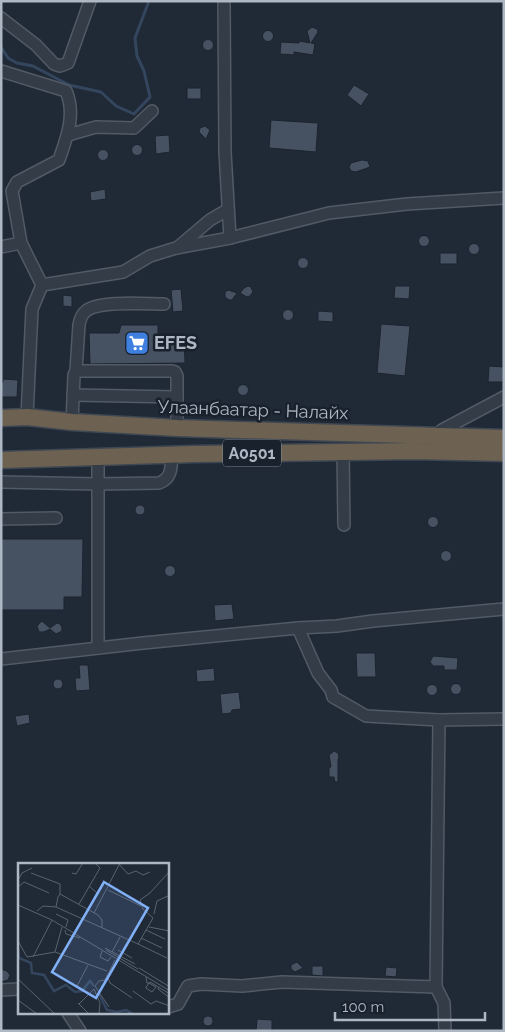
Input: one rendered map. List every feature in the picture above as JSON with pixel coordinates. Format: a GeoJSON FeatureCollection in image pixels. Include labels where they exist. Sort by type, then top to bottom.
{"type":"FeatureCollection","features":[{"type":"Feature","properties":{"kind":"highway","name":"Улаанбаатар - Налайх"},"geometry":{"type":"LineString","coordinates":[[1,418],[27,417],[72,422],[177,428],[504,438]]}},
{"type":"Feature","properties":{"kind":"highway","name":"A0501"},"geometry":{"type":"LineString","coordinates":[[1,460],[343,452],[504,453]]}},
{"type":"Feature","properties":{"kind":"street"},"geometry":{"type":"LineString","coordinates":[[1,18],[36,46],[54,64],[60,66],[68,63],[90,1]]}},
{"type":"Feature","properties":{"kind":"street"},"geometry":{"type":"LineString","coordinates":[[224,4],[227,210],[230,238]]}},
{"type":"Feature","properties":{"kind":"street"},"geometry":{"type":"LineString","coordinates":[[1,71],[66,90],[71,103],[68,135],[59,160],[17,182],[12,191],[21,243],[42,285],[32,309],[27,417]]}},
{"type":"Feature","properties":{"kind":"street"},"geometry":{"type":"LineString","coordinates":[[68,135],[96,127],[134,128],[152,111]]}},
{"type":"Feature","properties":{"kind":"street"},"geometry":{"type":"LineString","coordinates":[[42,285],[123,272],[150,256],[176,248],[230,238],[329,214],[407,204],[504,198]]}},
{"type":"Feature","properties":{"kind":"street"},"geometry":{"type":"LineString","coordinates":[[176,248],[210,220],[227,210]]}},
{"type":"Feature","properties":{"kind":"street"},"geometry":{"type":"LineString","coordinates":[[1,247],[21,243]]}},
{"type":"Feature","properties":{"kind":"street"},"geometry":{"type":"LineString","coordinates":[[72,422],[79,325],[86,310],[101,304],[164,304]]}},
{"type":"Feature","properties":{"kind":"street"},"geometry":{"type":"LineString","coordinates":[[76,371],[175,372],[177,376],[177,428]]}},
{"type":"Feature","properties":{"kind":"street"},"geometry":{"type":"LineString","coordinates":[[73,394],[177,397]]}},
{"type":"Feature","properties":{"kind":"street"},"geometry":{"type":"LineString","coordinates":[[433,437],[442,430],[504,397]]}},
{"type":"Feature","properties":{"kind":"street"},"geometry":{"type":"LineString","coordinates":[[343,452],[344,525]]}},
{"type":"Feature","properties":{"kind":"street"},"geometry":{"type":"LineString","coordinates":[[1,482],[159,483],[166,480],[170,474],[172,455]]}},
{"type":"Feature","properties":{"kind":"street"},"geometry":{"type":"LineString","coordinates":[[98,458],[98,648]]}},
{"type":"Feature","properties":{"kind":"street"},"geometry":{"type":"LineString","coordinates":[[1,519],[56,518]]}},
{"type":"Feature","properties":{"kind":"street"},"geometry":{"type":"LineString","coordinates":[[1,659],[504,609]]}},
{"type":"Feature","properties":{"kind":"street"},"geometry":{"type":"LineString","coordinates":[[298,628],[318,673],[331,690],[333,697],[366,716],[439,720],[504,719]]}},
{"type":"Feature","properties":{"kind":"street"},"geometry":{"type":"LineString","coordinates":[[439,720],[436,987],[444,1003],[445,1031]]}},
{"type":"Feature","properties":{"kind":"street"},"geometry":{"type":"LineString","coordinates":[[169,1007],[178,1004],[188,986],[200,984],[242,986],[282,982],[436,987]]}},
{"type":"Feature","properties":{"kind":"street"},"geometry":{"type":"LineString","coordinates":[[1,990],[18,989]]}},
{"type":"Feature","properties":{"kind":"street"},"geometry":{"type":"LineString","coordinates":[[69,1014],[80,1031]]}},
{"type":"Feature","properties":{"kind":"building"},"geometry":{"type":"Polygon","coordinates":[[[312,27],[317,29],[318,32],[311,43],[315,44],[313,55],[294,52],[294,55],[280,54],[281,42],[299,43],[299,41],[310,43],[307,31],[312,27]]]}},
{"type":"Feature","properties":{"kind":"building"},"geometry":{"type":"Polygon","coordinates":[[[266,31],[270,31],[273,36],[272,40],[266,41],[263,38],[263,34],[266,31]]]}},
{"type":"Feature","properties":{"kind":"building"},"geometry":{"type":"Polygon","coordinates":[[[206,40],[210,40],[213,45],[212,49],[206,50],[203,47],[203,43],[206,40]]]}},
{"type":"Feature","properties":{"kind":"building"},"geometry":{"type":"Polygon","coordinates":[[[354,85],[369,94],[361,106],[347,95],[354,85]]]}},
{"type":"Feature","properties":{"kind":"building"},"geometry":{"type":"Polygon","coordinates":[[[187,88],[201,88],[201,99],[187,99],[187,88]]]}},
{"type":"Feature","properties":{"kind":"building"},"geometry":{"type":"Polygon","coordinates":[[[271,120],[318,123],[316,152],[269,148],[271,120]]]}},
{"type":"Feature","properties":{"kind":"building"},"geometry":{"type":"Polygon","coordinates":[[[205,126],[210,130],[206,139],[199,132],[200,128],[205,126]]]}},
{"type":"Feature","properties":{"kind":"building"},"geometry":{"type":"Polygon","coordinates":[[[169,135],[170,152],[156,154],[155,136],[169,135]]]}},
{"type":"Feature","properties":{"kind":"building"},"geometry":{"type":"Polygon","coordinates":[[[135,145],[139,145],[142,150],[141,154],[135,155],[132,152],[132,148],[135,145]]]}},
{"type":"Feature","properties":{"kind":"building"},"geometry":{"type":"Polygon","coordinates":[[[101,150],[105,150],[108,155],[107,159],[101,160],[98,157],[98,153],[101,150]]]}},
{"type":"Feature","properties":{"kind":"building"},"geometry":{"type":"Polygon","coordinates":[[[362,160],[368,161],[370,167],[356,172],[351,171],[349,167],[351,163],[362,160]]]}},
{"type":"Feature","properties":{"kind":"building"},"geometry":{"type":"Polygon","coordinates":[[[105,189],[106,199],[91,201],[90,192],[105,189]]]}},
{"type":"Feature","properties":{"kind":"building"},"geometry":{"type":"Polygon","coordinates":[[[422,236],[426,236],[429,241],[428,245],[422,246],[419,243],[419,239],[422,236]]]}},
{"type":"Feature","properties":{"kind":"building"},"geometry":{"type":"Polygon","coordinates":[[[472,244],[476,244],[479,249],[478,253],[472,254],[469,251],[469,247],[472,244]]]}},
{"type":"Feature","properties":{"kind":"building"},"geometry":{"type":"Polygon","coordinates":[[[440,253],[457,253],[457,264],[440,264],[440,253]]]}},
{"type":"Feature","properties":{"kind":"building"},"geometry":{"type":"Polygon","coordinates":[[[301,258],[305,258],[308,263],[307,267],[301,268],[298,265],[298,261],[301,258]]]}},
{"type":"Feature","properties":{"kind":"building"},"geometry":{"type":"Polygon","coordinates":[[[248,286],[251,287],[253,292],[247,297],[240,293],[248,286]]]}},
{"type":"Feature","properties":{"kind":"building"},"geometry":{"type":"Polygon","coordinates":[[[395,286],[410,286],[409,299],[394,298],[395,286]]]}},
{"type":"Feature","properties":{"kind":"building"},"geometry":{"type":"Polygon","coordinates":[[[181,289],[183,311],[173,312],[171,290],[181,289]]]}},
{"type":"Feature","properties":{"kind":"building"},"geometry":{"type":"Polygon","coordinates":[[[228,290],[237,293],[232,300],[225,297],[225,292],[228,290]]]}},
{"type":"Feature","properties":{"kind":"building"},"geometry":{"type":"Polygon","coordinates":[[[63,295],[72,296],[72,307],[63,306],[63,295]]]}},
{"type":"Feature","properties":{"kind":"building"},"geometry":{"type":"Polygon","coordinates":[[[286,310],[290,310],[293,315],[292,319],[286,320],[283,317],[283,313],[286,310]]]}},
{"type":"Feature","properties":{"kind":"building"},"geometry":{"type":"Polygon","coordinates":[[[318,311],[333,312],[333,322],[318,321],[318,311]]]}},
{"type":"Feature","properties":{"kind":"building"},"geometry":{"type":"Polygon","coordinates":[[[381,324],[410,326],[405,376],[377,373],[381,324]]]}},
{"type":"Feature","properties":{"kind":"building","name":"EFES"},"geometry":{"type":"Polygon","coordinates":[[[121,325],[158,325],[158,334],[184,334],[185,363],[90,364],[89,333],[119,333],[121,325]]]}},
{"type":"Feature","properties":{"kind":"building"},"geometry":{"type":"Polygon","coordinates":[[[489,366],[504,367],[504,382],[488,382],[489,366]]]}},
{"type":"Feature","properties":{"kind":"building"},"geometry":{"type":"Polygon","coordinates":[[[3,379],[18,380],[17,397],[1,397],[1,382],[3,382],[3,379]]]}},
{"type":"Feature","properties":{"kind":"building"},"geometry":{"type":"Polygon","coordinates":[[[241,385],[245,385],[248,390],[247,394],[241,395],[238,392],[238,388],[241,385]]]}},
{"type":"Feature","properties":{"kind":"building"},"geometry":{"type":"Polygon","coordinates":[[[138,505],[142,505],[145,510],[144,514],[138,515],[135,512],[135,508],[138,505]]]}},
{"type":"Feature","properties":{"kind":"building"},"geometry":{"type":"Polygon","coordinates":[[[431,517],[435,517],[438,522],[437,526],[431,527],[428,524],[428,520],[431,517]]]}},
{"type":"Feature","properties":{"kind":"building"},"geometry":{"type":"Polygon","coordinates":[[[1,539],[83,539],[82,597],[64,597],[64,610],[1,610],[1,539]]]}},
{"type":"Feature","properties":{"kind":"building"},"geometry":{"type":"Polygon","coordinates":[[[444,551],[448,551],[451,556],[450,560],[444,561],[441,558],[441,554],[444,551]]]}},
{"type":"Feature","properties":{"kind":"building"},"geometry":{"type":"Polygon","coordinates":[[[168,566],[172,566],[175,571],[174,575],[168,576],[165,573],[165,569],[168,566]]]}},
{"type":"Feature","properties":{"kind":"building"},"geometry":{"type":"Polygon","coordinates":[[[232,604],[234,619],[215,621],[214,605],[232,604]]]}},
{"type":"Feature","properties":{"kind":"building"},"geometry":{"type":"Polygon","coordinates":[[[42,621],[50,628],[57,623],[60,624],[62,631],[56,634],[50,629],[39,632],[37,626],[42,621]]]}},
{"type":"Feature","properties":{"kind":"building"},"geometry":{"type":"Polygon","coordinates":[[[356,653],[375,653],[376,677],[357,677],[356,653]]]}},
{"type":"Feature","properties":{"kind":"building"},"geometry":{"type":"Polygon","coordinates":[[[433,656],[458,658],[457,670],[444,670],[444,666],[433,666],[430,662],[433,656]]]}},
{"type":"Feature","properties":{"kind":"building"},"geometry":{"type":"Polygon","coordinates":[[[79,665],[88,665],[90,690],[76,691],[75,678],[80,678],[79,665]]]}},
{"type":"Feature","properties":{"kind":"building"},"geometry":{"type":"Polygon","coordinates":[[[214,668],[215,681],[197,682],[196,670],[214,668]]]}},
{"type":"Feature","properties":{"kind":"building"},"geometry":{"type":"Polygon","coordinates":[[[56,679],[60,679],[63,684],[62,688],[56,689],[53,686],[53,682],[56,679]]]}},
{"type":"Feature","properties":{"kind":"building"},"geometry":{"type":"Polygon","coordinates":[[[454,684],[458,684],[461,689],[460,693],[454,694],[451,691],[451,687],[454,684]]]}},
{"type":"Feature","properties":{"kind":"building"},"geometry":{"type":"Polygon","coordinates":[[[430,685],[434,685],[437,690],[436,694],[430,695],[427,692],[427,688],[430,685]]]}},
{"type":"Feature","properties":{"kind":"building"},"geometry":{"type":"Polygon","coordinates":[[[239,692],[241,709],[222,714],[220,694],[239,692]]]}},
{"type":"Feature","properties":{"kind":"building"},"geometry":{"type":"Polygon","coordinates":[[[29,714],[30,723],[17,726],[15,716],[29,714]]]}},
{"type":"Feature","properties":{"kind":"building"},"geometry":{"type":"Polygon","coordinates":[[[334,751],[338,753],[339,757],[338,782],[335,782],[334,777],[329,777],[329,767],[331,767],[329,755],[334,751]]]}},
{"type":"Feature","properties":{"kind":"building"},"geometry":{"type":"Polygon","coordinates":[[[297,962],[303,968],[295,972],[291,969],[291,965],[297,962]]]}},
{"type":"Feature","properties":{"kind":"building"},"geometry":{"type":"Polygon","coordinates":[[[312,966],[323,966],[323,976],[312,975],[312,966]]]}},
{"type":"Feature","properties":{"kind":"building"},"geometry":{"type":"Polygon","coordinates":[[[386,967],[397,968],[396,977],[385,976],[386,967]]]}},
{"type":"Feature","properties":{"kind":"building"},"geometry":{"type":"Polygon","coordinates":[[[1,969],[7,971],[10,975],[8,980],[1,982],[1,969]]]}},
{"type":"Feature","properties":{"kind":"building"},"geometry":{"type":"Polygon","coordinates":[[[206,1016],[210,1016],[213,1021],[212,1025],[206,1026],[203,1023],[203,1019],[206,1016]]]}},
{"type":"Feature","properties":{"kind":"building"},"geometry":{"type":"Polygon","coordinates":[[[257,1019],[272,1020],[272,1031],[256,1031],[257,1019]]]}},
{"type":"Feature","properties":{"kind":"waterway"},"geometry":{"type":"LineString","coordinates":[[1,47],[8,58],[17,63],[33,66],[69,85],[101,92],[116,106],[134,114],[150,97],[144,71],[137,56],[135,38],[149,1]]}},
{"type":"Feature","properties":{"kind":"place","name":"EFES"},"geometry":{"type":"Point","coordinates":[137,343]}}]}
